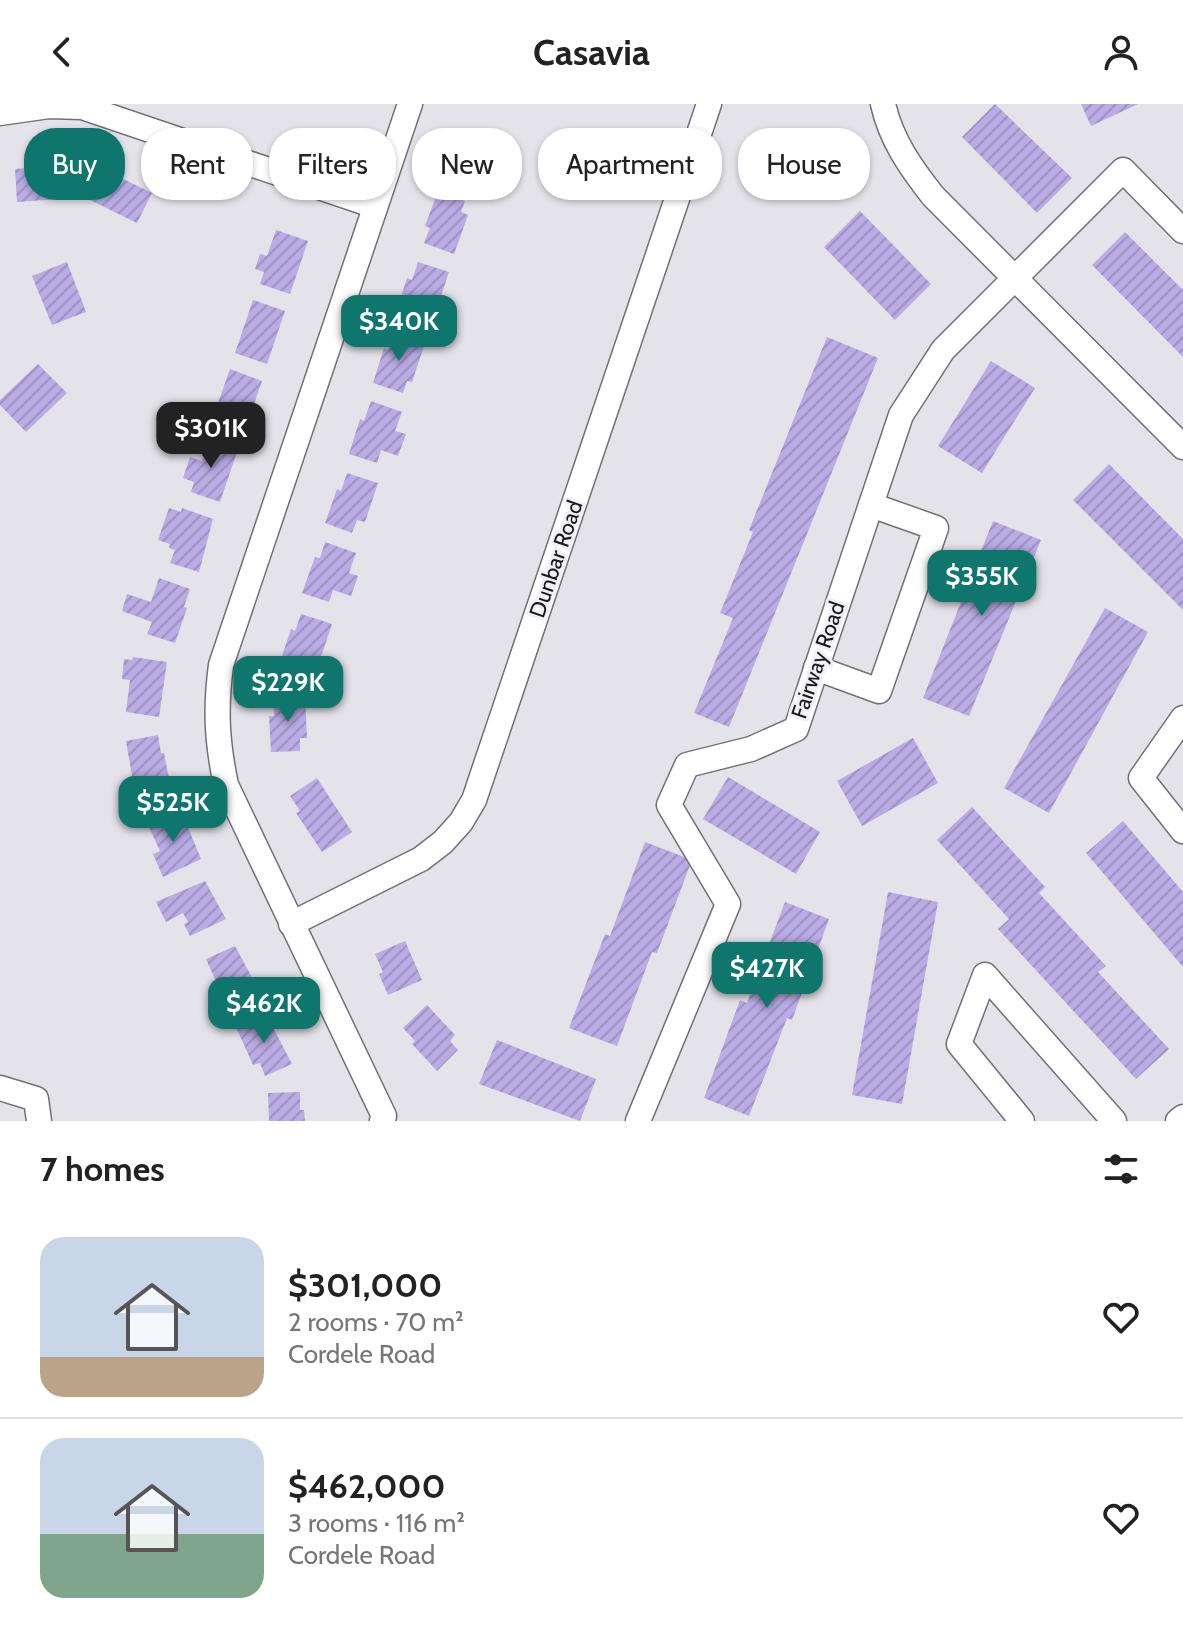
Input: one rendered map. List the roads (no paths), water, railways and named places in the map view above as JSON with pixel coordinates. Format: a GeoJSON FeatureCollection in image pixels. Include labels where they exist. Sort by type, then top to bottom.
{"type":"FeatureCollection","features":[{"type":"Feature","properties":{"kind":"street"},"geometry":{"type":"LineString","coordinates":[[388,1119],[226,785],[217,744],[216,704],[221,665],[410,104]]}},
{"type":"Feature","properties":{"kind":"street","name":"Dunbar Road"},"geometry":{"type":"LineString","coordinates":[[291,924],[421,859],[443,842],[461,822],[474,800],[709,104]]}},
{"type":"Feature","properties":{"kind":"street"},"geometry":{"type":"LineString","coordinates":[[883,104],[887,124],[907,163],[933,196],[1183,447]]}},
{"type":"Feature","properties":{"kind":"street"},"geometry":{"type":"LineString","coordinates":[[0,113],[49,106],[82,107],[375,206]]}},
{"type":"Feature","properties":{"kind":"street","name":"Fairway Road"},"geometry":{"type":"LineString","coordinates":[[638,1121],[728,904],[669,805],[687,765],[751,749],[796,729],[901,415],[943,350],[1123,170],[1183,231]]}},
{"type":"Feature","properties":{"kind":"street"},"geometry":{"type":"LineString","coordinates":[[816,668],[879,691],[936,528],[871,505]]}},
{"type":"Feature","properties":{"kind":"street"},"geometry":{"type":"LineString","coordinates":[[1183,718],[1141,778],[1183,831]]}},
{"type":"Feature","properties":{"kind":"street"},"geometry":{"type":"LineString","coordinates":[[1022,1121],[959,1044],[985,975],[1114,1121]]}},
{"type":"Feature","properties":{"kind":"street"},"geometry":{"type":"LineString","coordinates":[[0,1088],[36,1099],[39,1121]]}},
{"type":"Feature","properties":{"kind":"street"},"geometry":{"type":"LineString","coordinates":[[1178,1121],[1183,1117]]}}]}
